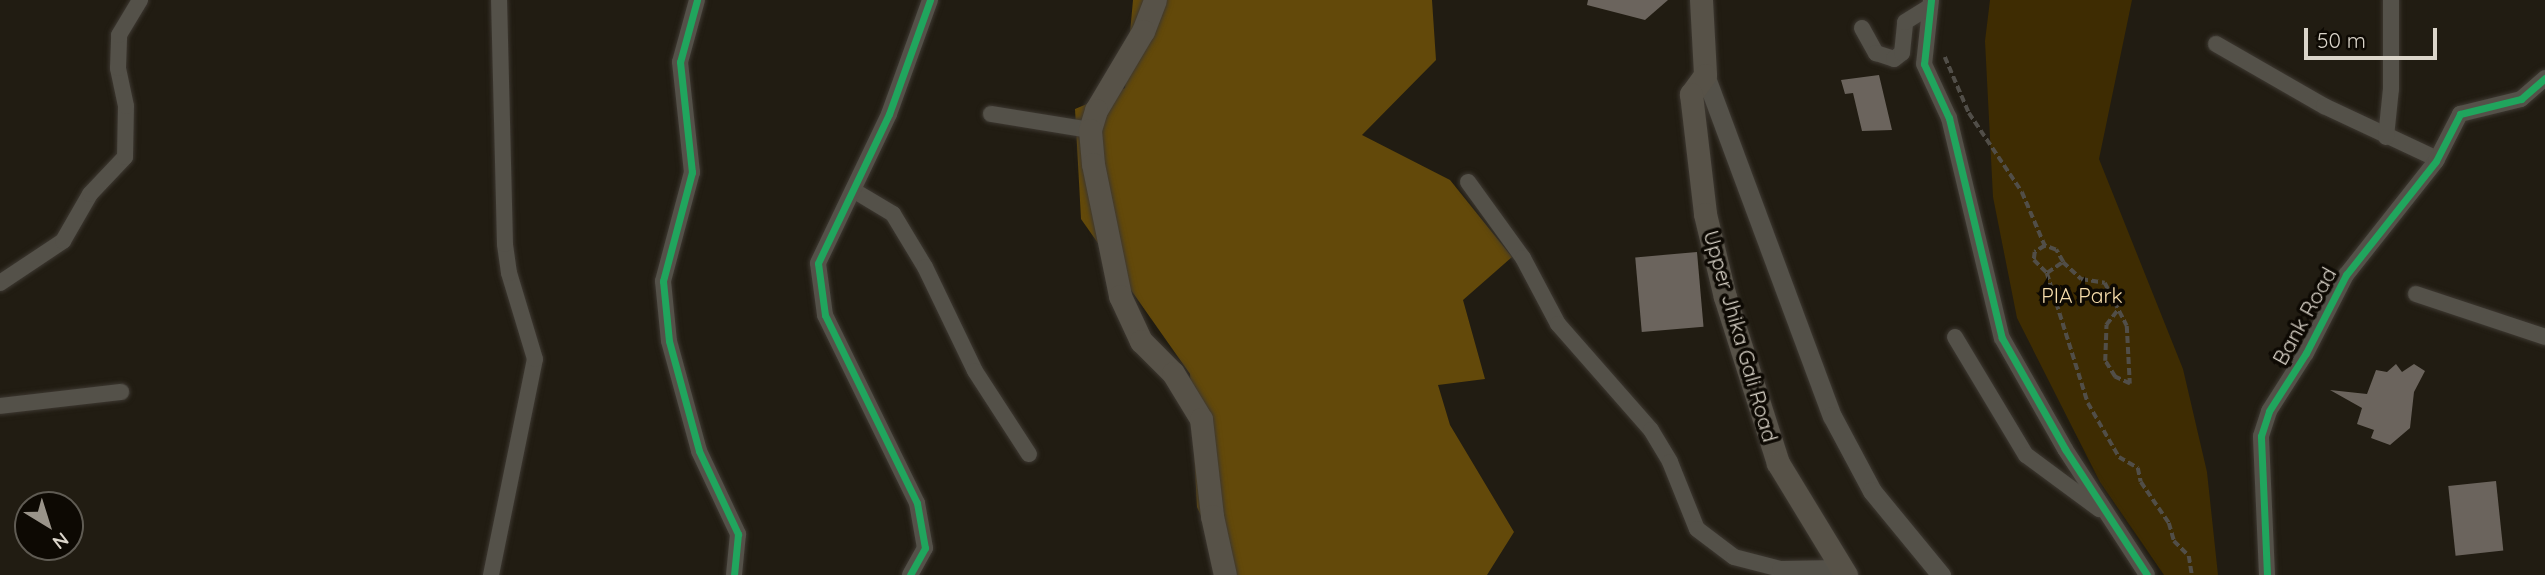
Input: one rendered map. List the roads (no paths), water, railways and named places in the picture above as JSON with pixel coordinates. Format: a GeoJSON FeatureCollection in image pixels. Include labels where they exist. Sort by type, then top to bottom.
{"type":"FeatureCollection","features":[{"type":"Feature","properties":{"kind":"main road"},"geometry":{"type":"LineString","coordinates":[[1155,0],[1143,31],[1096,110],[1090,130],[1119,296],[1141,341],[1173,373],[1201,419],[1212,516],[1225,575]]}},
{"type":"Feature","properties":{"kind":"main road","name":"Upper Jhika Gali Road"},"geometry":{"type":"LineString","coordinates":[[1701,0],[1705,75],[1691,94],[1695,144],[1725,298],[1778,463],[1843,572]]}},
{"type":"Feature","properties":{"kind":"street"},"geometry":{"type":"LineString","coordinates":[[0,283],[63,241],[90,194],[125,157],[126,106],[118,68],[119,35],[140,0]]}},
{"type":"Feature","properties":{"kind":"street"},"geometry":{"type":"LineString","coordinates":[[491,575],[535,359],[509,273],[506,244],[499,0]]}},
{"type":"Feature","properties":{"kind":"street"},"geometry":{"type":"LineString","coordinates":[[697,0],[680,62],[692,172],[663,281],[669,341],[699,451],[737,534],[734,575]]}},
{"type":"Feature","properties":{"kind":"street"},"geometry":{"type":"LineString","coordinates":[[910,575],[925,548],[917,503],[825,314],[818,263],[889,114],[930,0]]}},
{"type":"Feature","properties":{"kind":"street"},"geometry":{"type":"LineString","coordinates":[[2386,137],[2391,89],[2391,0]]}},
{"type":"Feature","properties":{"kind":"street"},"geometry":{"type":"LineString","coordinates":[[1862,28],[1876,53],[1894,59],[1902,53],[1905,22],[1929,4]]}},
{"type":"Feature","properties":{"kind":"street"},"geometry":{"type":"LineString","coordinates":[[1929,4],[1924,64],[1949,118],[2002,338],[2106,515],[2147,575]]}},
{"type":"Feature","properties":{"kind":"street"},"geometry":{"type":"LineString","coordinates":[[2216,44],[2386,137],[2437,159]]}},
{"type":"Feature","properties":{"kind":"street"},"geometry":{"type":"LineString","coordinates":[[1705,75],[1832,416],[1872,491],[1941,575]]}},
{"type":"Feature","properties":{"kind":"street","name":"Bank Road"},"geometry":{"type":"LineString","coordinates":[[2267,575],[2261,436],[2269,411],[2306,353],[2346,275],[2437,159],[2460,114],[2521,99],[2545,78]]}},
{"type":"Feature","properties":{"kind":"street"},"geometry":{"type":"LineString","coordinates":[[991,114],[1090,130]]}},
{"type":"Feature","properties":{"kind":"street"},"geometry":{"type":"LineString","coordinates":[[1468,182],[1523,258],[1558,324],[1651,430],[1670,462],[1697,529],[1734,557],[1780,569],[1843,572]]}},
{"type":"Feature","properties":{"kind":"street"},"geometry":{"type":"LineString","coordinates":[[853,190],[893,214],[925,267],[975,371],[1029,454]]}},
{"type":"Feature","properties":{"kind":"street"},"geometry":{"type":"LineString","coordinates":[[2416,294],[2545,337]]}},
{"type":"Feature","properties":{"kind":"street"},"geometry":{"type":"LineString","coordinates":[[1955,337],[2026,455],[2106,515]]}},
{"type":"Feature","properties":{"kind":"street"},"geometry":{"type":"LineString","coordinates":[[0,406],[121,392]]}},
{"type":"Feature","properties":{"kind":"park label","name":"PIA Park"},"geometry":{"type":"Point","coordinates":[2082,295]}}]}
